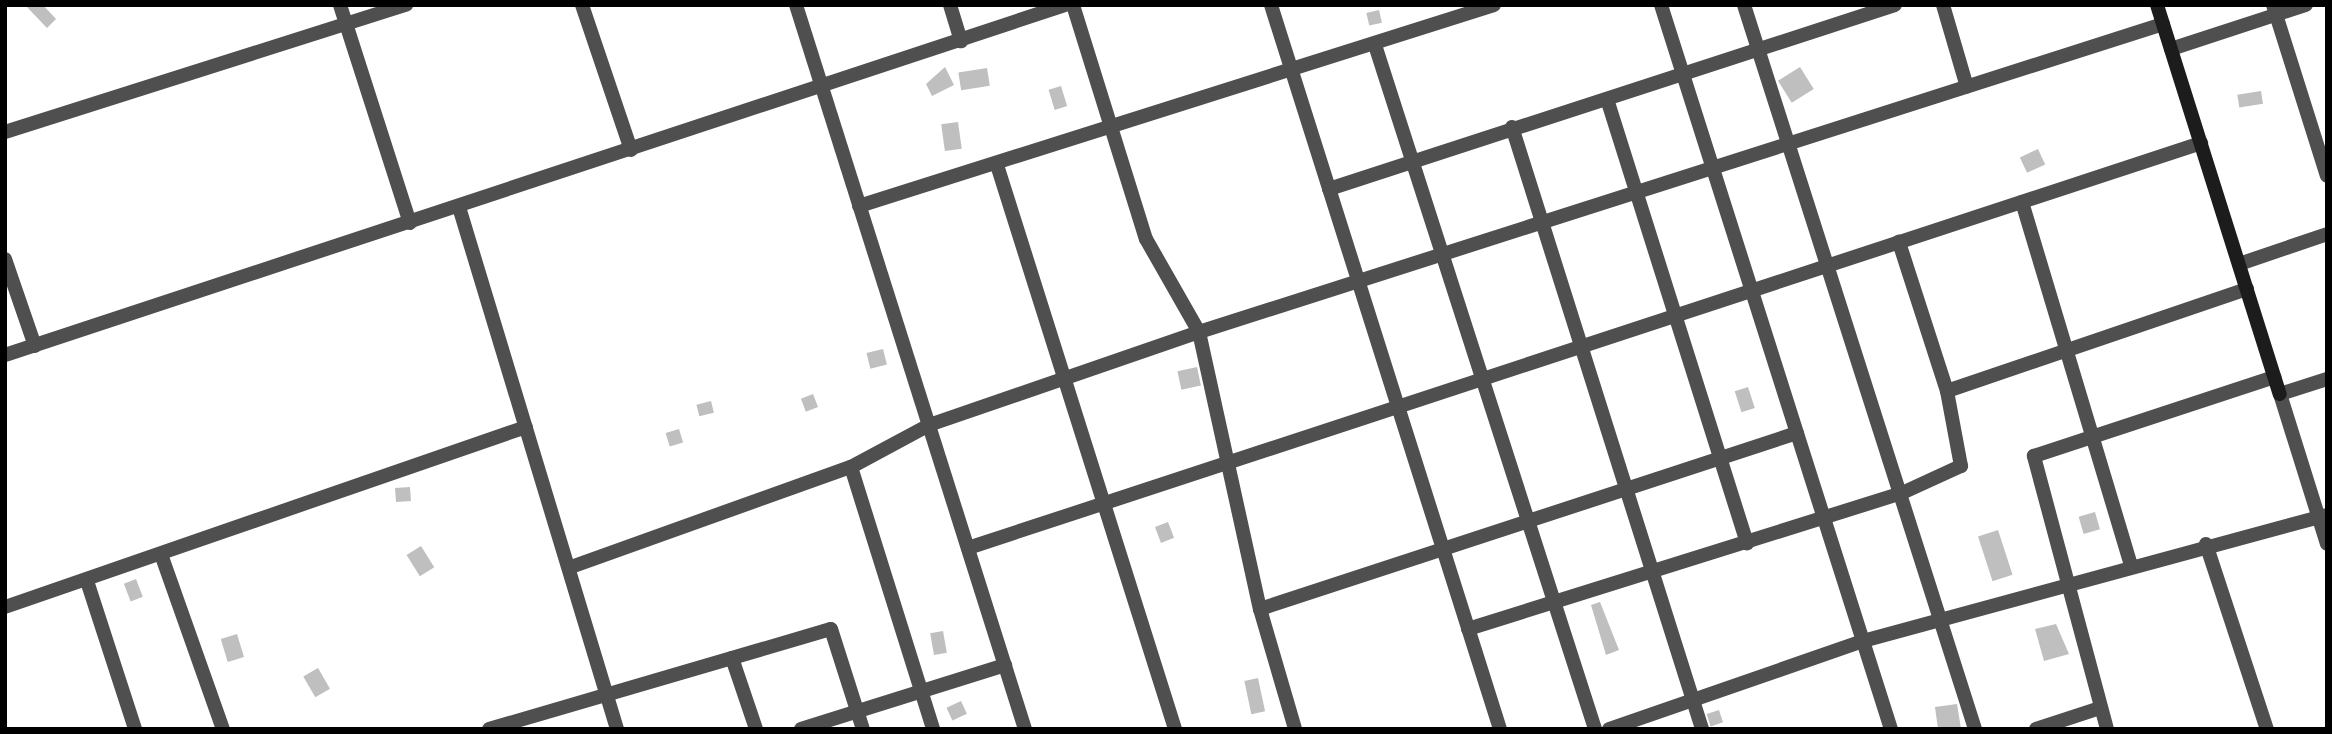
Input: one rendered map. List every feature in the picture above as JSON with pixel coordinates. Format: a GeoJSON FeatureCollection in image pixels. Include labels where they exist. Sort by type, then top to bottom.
{"type":"FeatureCollection","features":[{"type":"Feature","properties":{"kind":"street"},"geometry":{"type":"LineString","coordinates":[[340,5],[410,223]]}},
{"type":"Feature","properties":{"kind":"street"},"geometry":{"type":"LineString","coordinates":[[5,131],[406,5]]}},
{"type":"Feature","properties":{"kind":"street"},"geometry":{"type":"LineString","coordinates":[[582,5],[631,150]]}},
{"type":"Feature","properties":{"kind":"street"},"geometry":{"type":"LineString","coordinates":[[796,5],[1025,729]]}},
{"type":"Feature","properties":{"kind":"street"},"geometry":{"type":"LineString","coordinates":[[950,5],[961,41]]}},
{"type":"Feature","properties":{"kind":"street"},"geometry":{"type":"LineString","coordinates":[[5,355],[1065,5]]}},
{"type":"Feature","properties":{"kind":"street"},"geometry":{"type":"LineString","coordinates":[[1073,5],[1146,239],[1199,332],[1225,465],[1260,609],[1296,729]]}},
{"type":"Feature","properties":{"kind":"street"},"geometry":{"type":"LineString","coordinates":[[1271,5],[1500,729]]}},
{"type":"Feature","properties":{"kind":"street"},"geometry":{"type":"LineString","coordinates":[[859,206],[1375,45],[1494,5]]}},
{"type":"Feature","properties":{"kind":"street"},"geometry":{"type":"LineString","coordinates":[[1661,5],[1891,729]]}},
{"type":"Feature","properties":{"kind":"street"},"geometry":{"type":"LineString","coordinates":[[1744,5],[1831,265],[1975,729]]}},
{"type":"Feature","properties":{"kind":"street"},"geometry":{"type":"LineString","coordinates":[[1329,189],[1512,127],[1607,99],[1895,5]]}},
{"type":"Feature","properties":{"kind":"street"},"geometry":{"type":"LineString","coordinates":[[1943,5],[1967,88]]}},
{"type":"Feature","properties":{"kind":"street"},"geometry":{"type":"LineString","coordinates":[[2157,5],[2274,377],[2323,516],[2327,544]]}},
{"type":"Feature","properties":{"kind":"street"},"geometry":{"type":"LineString","coordinates":[[2171,49],[2275,10],[2306,5]]}},
{"type":"Feature","properties":{"kind":"street"},"geometry":{"type":"LineString","coordinates":[[2275,10],[2327,176]]}},
{"type":"Feature","properties":{"kind":"street"},"geometry":{"type":"LineString","coordinates":[[571,567],[851,467],[929,425],[1062,382],[1199,332],[1359,280],[1443,258],[2163,24]]}},
{"type":"Feature","properties":{"kind":"street"},"geometry":{"type":"LineString","coordinates":[[1375,45],[1595,729]]}},
{"type":"Feature","properties":{"kind":"street"},"geometry":{"type":"LineString","coordinates":[[1607,99],[1747,543]]}},
{"type":"Feature","properties":{"kind":"street"},"geometry":{"type":"LineString","coordinates":[[1512,127],[1541,226],[1702,729]]}},
{"type":"Feature","properties":{"kind":"street"},"geometry":{"type":"LineString","coordinates":[[968,548],[1102,507],[2201,143]]}},
{"type":"Feature","properties":{"kind":"street"},"geometry":{"type":"LineString","coordinates":[[997,164],[1062,382],[1175,729]]}},
{"type":"Feature","properties":{"kind":"street"},"geometry":{"type":"LineString","coordinates":[[2022,202],[2131,566]]}},
{"type":"Feature","properties":{"kind":"street"},"geometry":{"type":"LineString","coordinates":[[459,207],[571,567],[603,691],[618,729]]}},
{"type":"Feature","properties":{"kind":"street"},"geometry":{"type":"LineString","coordinates":[[2239,264],[2327,234]]}},
{"type":"Feature","properties":{"kind":"street"},"geometry":{"type":"LineString","coordinates":[[1468,629],[1902,493],[1962,464],[1947,391],[1899,242]]}},
{"type":"Feature","properties":{"kind":"street"},"geometry":{"type":"LineString","coordinates":[[5,259],[35,345]]}},
{"type":"Feature","properties":{"kind":"street"},"geometry":{"type":"LineString","coordinates":[[1947,391],[2247,289]]}},
{"type":"Feature","properties":{"kind":"street"},"geometry":{"type":"LineString","coordinates":[[2107,729],[2032,460],[2093,434],[2274,377]]}},
{"type":"Feature","properties":{"kind":"street"},"geometry":{"type":"LineString","coordinates":[[2280,394],[2327,379]]}},
{"type":"Feature","properties":{"kind":"street"},"geometry":{"type":"LineString","coordinates":[[5,607],[162,557],[526,427]]}},
{"type":"Feature","properties":{"kind":"street"},"geometry":{"type":"LineString","coordinates":[[1260,609],[1797,433]]}},
{"type":"Feature","properties":{"kind":"street"},"geometry":{"type":"LineString","coordinates":[[851,467],[933,729]]}},
{"type":"Feature","properties":{"kind":"street"},"geometry":{"type":"LineString","coordinates":[[1609,729],[1694,703],[1863,641],[2206,544],[2323,516]]}},
{"type":"Feature","properties":{"kind":"street"},"geometry":{"type":"LineString","coordinates":[[2206,544],[2267,729]]}},
{"type":"Feature","properties":{"kind":"street"},"geometry":{"type":"LineString","coordinates":[[162,557],[223,729]]}},
{"type":"Feature","properties":{"kind":"street"},"geometry":{"type":"LineString","coordinates":[[87,581],[135,729]]}},
{"type":"Feature","properties":{"kind":"street"},"geometry":{"type":"LineString","coordinates":[[489,729],[603,691],[836,631],[863,729]]}},
{"type":"Feature","properties":{"kind":"street"},"geometry":{"type":"LineString","coordinates":[[732,658],[756,729]]}},
{"type":"Feature","properties":{"kind":"street"},"geometry":{"type":"LineString","coordinates":[[802,729],[1005,665]]}},
{"type":"Feature","properties":{"kind":"street"},"geometry":{"type":"LineString","coordinates":[[2046,727],[2100,708]]}},
{"type":"Feature","properties":{"kind":"building"},"geometry":{"type":"Polygon","coordinates":[[[25,5],[43,5],[56,19],[47,28],[25,5]]]}},
{"type":"Feature","properties":{"kind":"building"},"geometry":{"type":"Polygon","coordinates":[[[1379,10],[1382,23],[1369,26],[1366,13],[1379,10]]]}},
{"type":"Feature","properties":{"kind":"building"},"geometry":{"type":"Polygon","coordinates":[[[945,67],[954,85],[932,96],[926,84],[945,67]]]}},
{"type":"Feature","properties":{"kind":"building"},"geometry":{"type":"Polygon","coordinates":[[[1800,67],[1814,89],[1792,103],[1778,81],[1800,67]]]}},
{"type":"Feature","properties":{"kind":"building"},"geometry":{"type":"Polygon","coordinates":[[[987,68],[990,86],[961,90],[958,73],[987,68]]]}},
{"type":"Feature","properties":{"kind":"building"},"geometry":{"type":"Polygon","coordinates":[[[1061,86],[1067,106],[1055,110],[1049,90],[1061,86]]]}},
{"type":"Feature","properties":{"kind":"building"},"geometry":{"type":"Polygon","coordinates":[[[2261,91],[2263,104],[2239,108],[2237,95],[2261,91]]]}},
{"type":"Feature","properties":{"kind":"building"},"geometry":{"type":"Polygon","coordinates":[[[958,122],[962,149],[945,151],[941,124],[958,122]]]}},
{"type":"Feature","properties":{"kind":"building"},"geometry":{"type":"Polygon","coordinates":[[[2038,149],[2045,164],[2027,173],[2020,157],[2038,149]]]}},
{"type":"Feature","properties":{"kind":"building"},"geometry":{"type":"Polygon","coordinates":[[[883,349],[887,365],[870,369],[867,353],[883,349]]]}},
{"type":"Feature","properties":{"kind":"building"},"geometry":{"type":"Polygon","coordinates":[[[1197,367],[1201,386],[1181,390],[1177,371],[1197,367]]]}},
{"type":"Feature","properties":{"kind":"building"},"geometry":{"type":"Polygon","coordinates":[[[1748,387],[1755,408],[1741,412],[1735,391],[1748,387]]]}},
{"type":"Feature","properties":{"kind":"building"},"geometry":{"type":"Polygon","coordinates":[[[813,394],[818,407],[806,412],[801,399],[813,394]]]}},
{"type":"Feature","properties":{"kind":"building"},"geometry":{"type":"Polygon","coordinates":[[[711,401],[714,413],[699,416],[696,405],[711,401]]]}},
{"type":"Feature","properties":{"kind":"building"},"geometry":{"type":"Polygon","coordinates":[[[679,429],[683,442],[670,446],[666,433],[679,429]]]}},
{"type":"Feature","properties":{"kind":"building"},"geometry":{"type":"Polygon","coordinates":[[[410,487],[411,501],[396,502],[395,488],[410,487]]]}},
{"type":"Feature","properties":{"kind":"building"},"geometry":{"type":"Polygon","coordinates":[[[2095,512],[2100,529],[2084,534],[2079,517],[2095,512]]]}},
{"type":"Feature","properties":{"kind":"building"},"geometry":{"type":"Polygon","coordinates":[[[1168,522],[1174,538],[1161,543],[1155,527],[1168,522]]]}},
{"type":"Feature","properties":{"kind":"building"},"geometry":{"type":"Polygon","coordinates":[[[1998,530],[2013,575],[1993,581],[1978,536],[1998,530]]]}},
{"type":"Feature","properties":{"kind":"building"},"geometry":{"type":"Polygon","coordinates":[[[421,546],[434,567],[420,576],[407,555],[421,546]]]}},
{"type":"Feature","properties":{"kind":"building"},"geometry":{"type":"Polygon","coordinates":[[[136,579],[143,597],[131,601],[124,584],[136,579]]]}},
{"type":"Feature","properties":{"kind":"building"},"geometry":{"type":"Polygon","coordinates":[[[1600,602],[1619,650],[1606,655],[1591,605],[1600,602]]]}},
{"type":"Feature","properties":{"kind":"building"},"geometry":{"type":"Polygon","coordinates":[[[2056,624],[2069,654],[2044,661],[2035,629],[2056,624]]]}},
{"type":"Feature","properties":{"kind":"building"},"geometry":{"type":"Polygon","coordinates":[[[943,631],[947,653],[934,655],[930,633],[943,631]]]}},
{"type":"Feature","properties":{"kind":"building"},"geometry":{"type":"Polygon","coordinates":[[[237,634],[244,657],[228,662],[221,639],[237,634]]]}},
{"type":"Feature","properties":{"kind":"building"},"geometry":{"type":"Polygon","coordinates":[[[318,668],[330,689],[315,697],[303,676],[318,668]]]}},
{"type":"Feature","properties":{"kind":"building"},"geometry":{"type":"Polygon","coordinates":[[[1258,678],[1265,711],[1251,714],[1244,681],[1258,678]]]}},
{"type":"Feature","properties":{"kind":"building"},"geometry":{"type":"Polygon","coordinates":[[[961,701],[967,714],[952,720],[946,708],[961,701]]]}},
{"type":"Feature","properties":{"kind":"building"},"geometry":{"type":"Polygon","coordinates":[[[1957,704],[1961,729],[1938,729],[1935,707],[1957,704]]]}},
{"type":"Feature","properties":{"kind":"building"},"geometry":{"type":"Polygon","coordinates":[[[1719,710],[1723,722],[1711,726],[1707,714],[1719,710]]]}}]}
